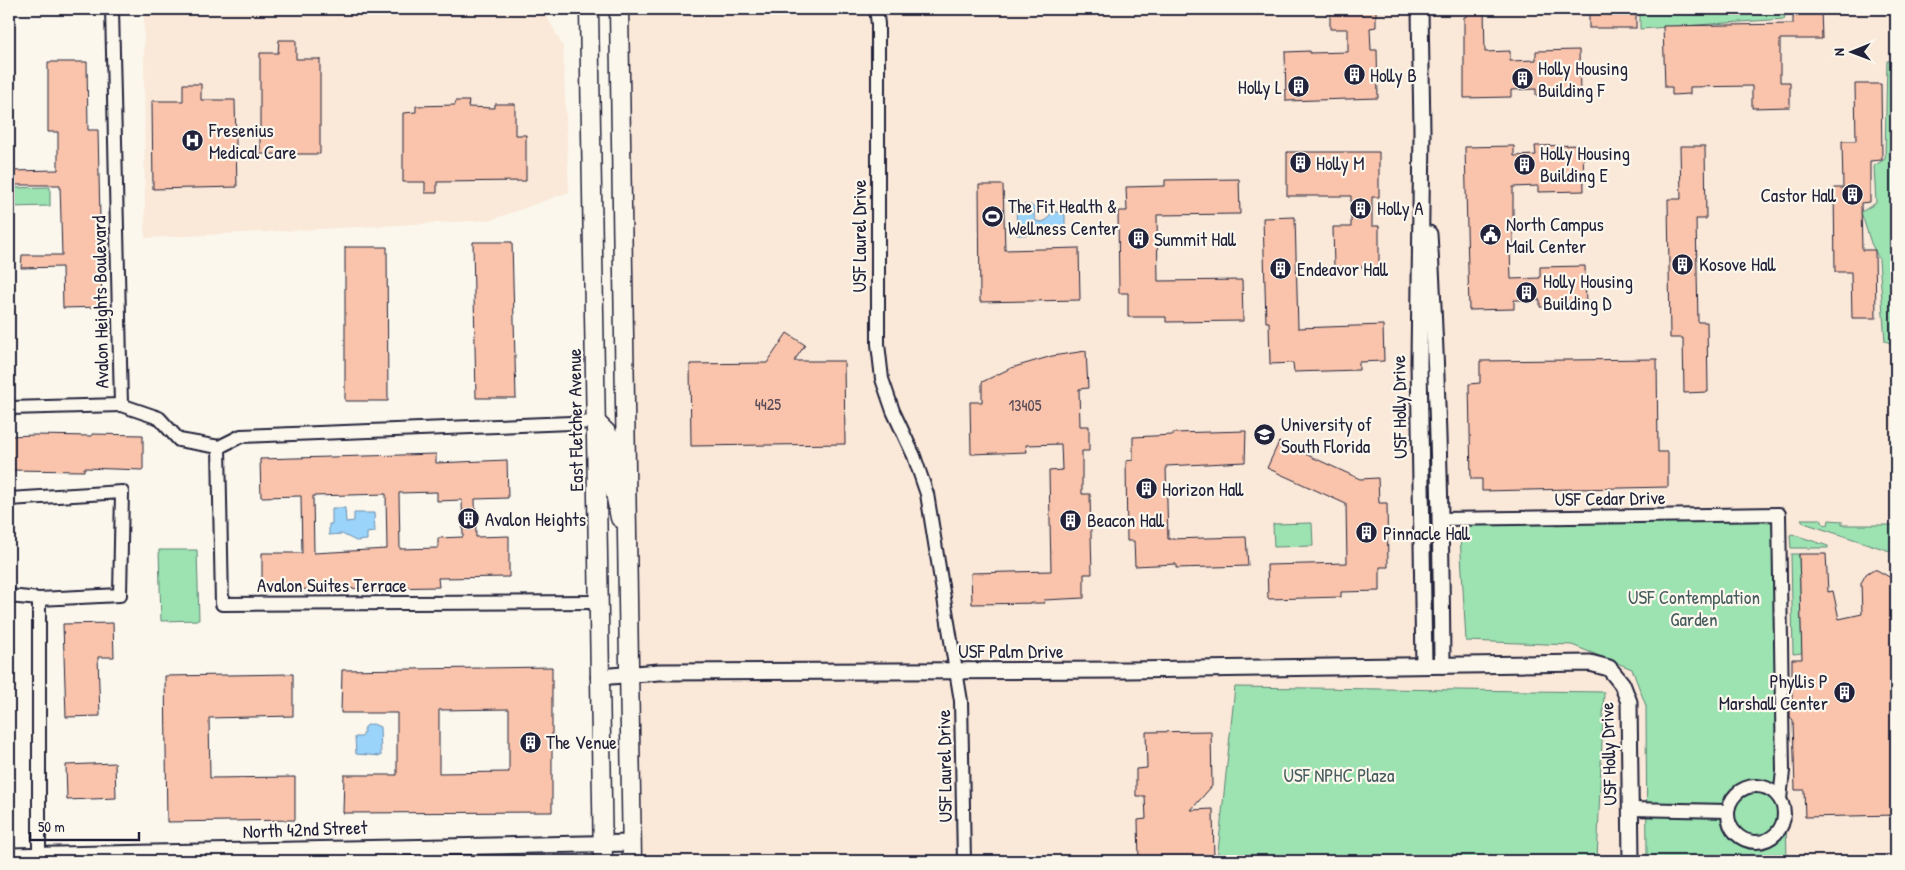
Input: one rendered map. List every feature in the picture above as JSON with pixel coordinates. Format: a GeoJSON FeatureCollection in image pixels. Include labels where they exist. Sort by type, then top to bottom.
{"type":"FeatureCollection","features":[{"type":"Feature","properties":{"kind":"main road","name":"East Fletcher Avenue"},"geometry":{"type":"LineString","coordinates":[[590,9],[603,861]]}},
{"type":"Feature","properties":{"kind":"main road"},"geometry":{"type":"LineString","coordinates":[[620,9],[631,675],[632,861]]}},
{"type":"Feature","properties":{"kind":"main road"},"geometry":{"type":"LineString","coordinates":[[596,422],[612,441],[612,478],[629,550]]}},
{"type":"Feature","properties":{"kind":"street","name":"Avalon Heights Boulevard"},"geometry":{"type":"LineString","coordinates":[[112,9],[122,405],[159,418],[180,440],[219,446]]}},
{"type":"Feature","properties":{"kind":"street","name":"USF Laurel Drive"},"geometry":{"type":"LineString","coordinates":[[876,9],[878,24],[878,344],[882,378],[893,411],[914,456],[927,494],[961,701],[964,861]]}},
{"type":"Feature","properties":{"kind":"street","name":"USF Holly Drive"},"geometry":{"type":"LineString","coordinates":[[1420,9],[1422,131],[1418,362],[1424,665],[1590,663],[1609,668],[1622,684],[1629,702],[1631,861]]}},
{"type":"Feature","properties":{"kind":"street","name":"USF Holly Drive"},"geometry":{"type":"LineString","coordinates":[[1422,131],[1436,351],[1441,519],[1442,665]]}},
{"type":"Feature","properties":{"kind":"street"},"geometry":{"type":"LineString","coordinates":[[9,408],[122,405]]}},
{"type":"Feature","properties":{"kind":"street"},"geometry":{"type":"LineString","coordinates":[[219,446],[241,436],[596,422]]}},
{"type":"Feature","properties":{"kind":"street","name":"Avalon Suites Terrace"},"geometry":{"type":"LineString","coordinates":[[219,446],[222,604],[599,602]]}},
{"type":"Feature","properties":{"kind":"street"},"geometry":{"type":"LineString","coordinates":[[9,499],[122,492],[120,595],[39,599],[9,596]]}},
{"type":"Feature","properties":{"kind":"street","name":"USF Cedar Drive"},"geometry":{"type":"LineString","coordinates":[[1441,519],[1780,514],[1783,771],[1780,799]]}},
{"type":"Feature","properties":{"kind":"street"},"geometry":{"type":"LineString","coordinates":[[39,599],[39,859]]}},
{"type":"Feature","properties":{"kind":"street","name":"USF Palm Drive"},"geometry":{"type":"LineString","coordinates":[[599,677],[668,672],[955,672],[1424,665]]}},
{"type":"Feature","properties":{"kind":"street"},"geometry":{"type":"LineString","coordinates":[[1755,786],[1764,787],[1780,799],[1784,817],[1782,825],[1770,838],[1762,842],[1754,842],[1738,835],[1732,828],[1728,811],[1737,794],[1745,788],[1755,786]]}},
{"type":"Feature","properties":{"kind":"street"},"geometry":{"type":"LineString","coordinates":[[1630,809],[1728,811]]}},
{"type":"Feature","properties":{"kind":"street","name":"North 42nd Street"},"geometry":{"type":"LineString","coordinates":[[9,856],[39,859],[632,843]]}},
{"type":"Feature","properties":{"kind":"shaded area"},"geometry":{"type":"Polygon","coordinates":[[[251,9],[543,9],[563,47],[569,192],[491,220],[145,238],[144,14],[251,9]]]}},
{"type":"Feature","properties":{"kind":"shaded area","name":"University of South Florida"},"geometry":{"type":"Polygon","coordinates":[[[626,9],[1896,9],[1896,861],[640,861],[626,9]]]}},
{"type":"Feature","properties":{"kind":"green space"},"geometry":{"type":"Polygon","coordinates":[[[1640,9],[1787,9],[1784,19],[1640,29],[1640,9]]]}},
{"type":"Feature","properties":{"kind":"green space"},"geometry":{"type":"Polygon","coordinates":[[[1896,60],[1896,345],[1885,341],[1879,259],[1871,243],[1861,212],[1876,203],[1874,166],[1885,159],[1887,61],[1896,60]]]}},
{"type":"Feature","properties":{"kind":"green space"},"geometry":{"type":"Polygon","coordinates":[[[50,187],[50,206],[10,207],[10,188],[50,187]]]}},
{"type":"Feature","properties":{"kind":"green space","name":"USF Contemplation Garden"},"geometry":{"type":"Polygon","coordinates":[[[1459,519],[1780,519],[1787,861],[1647,861],[1646,706],[1632,669],[1572,645],[1466,641],[1459,519]]]}},
{"type":"Feature","properties":{"kind":"green space"},"geometry":{"type":"Polygon","coordinates":[[[1801,519],[1821,519],[1823,524],[1828,525],[1829,520],[1842,521],[1842,525],[1896,525],[1896,553],[1804,523],[1801,519]]]}},
{"type":"Feature","properties":{"kind":"green space"},"geometry":{"type":"Polygon","coordinates":[[[1312,523],[1313,546],[1274,547],[1273,524],[1312,523]]]}},
{"type":"Feature","properties":{"kind":"green space"},"geometry":{"type":"Polygon","coordinates":[[[1792,534],[1828,546],[1828,548],[1791,548],[1790,535],[1792,534]]]}},
{"type":"Feature","properties":{"kind":"green space"},"geometry":{"type":"Polygon","coordinates":[[[159,550],[197,550],[199,620],[161,621],[159,550]]]}},
{"type":"Feature","properties":{"kind":"green space"},"geometry":{"type":"Polygon","coordinates":[[[1791,554],[1799,554],[1802,653],[1793,654],[1791,554]]]}},
{"type":"Feature","properties":{"kind":"green space","name":"USF NPHC Plaza"},"geometry":{"type":"Polygon","coordinates":[[[1235,687],[1604,692],[1597,861],[1217,861],[1235,687]]]}},
{"type":"Feature","properties":{"kind":"water"},"geometry":{"type":"Polygon","coordinates":[[[1016,204],[1031,205],[1035,209],[1034,216],[1036,221],[1042,222],[1047,220],[1052,211],[1065,214],[1065,234],[1017,235],[1016,204]]]}},
{"type":"Feature","properties":{"kind":"water"},"geometry":{"type":"Polygon","coordinates":[[[332,508],[345,508],[346,522],[354,521],[354,513],[374,513],[375,532],[367,533],[367,540],[356,541],[342,534],[329,535],[329,524],[332,524],[332,508]]]}},
{"type":"Feature","properties":{"kind":"water"},"geometry":{"type":"Polygon","coordinates":[[[373,724],[380,727],[381,756],[356,754],[355,737],[362,737],[365,727],[373,724]]]}},
{"type":"Feature","properties":{"kind":"building","name":"Holly B"},"geometry":{"type":"Polygon","coordinates":[[[1330,9],[1376,9],[1376,27],[1370,28],[1371,50],[1377,50],[1378,98],[1286,101],[1285,52],[1348,52],[1348,29],[1330,29],[1330,9]]]}},
{"type":"Feature","properties":{"kind":"building","name":"Holly Housing Building F"},"geometry":{"type":"Polygon","coordinates":[[[1467,9],[1484,9],[1485,52],[1510,51],[1510,61],[1536,60],[1536,51],[1579,50],[1580,94],[1536,95],[1536,89],[1511,90],[1511,97],[1464,98],[1464,17],[1467,16],[1467,9]]]}},
{"type":"Feature","properties":{"kind":"building"},"geometry":{"type":"Polygon","coordinates":[[[1589,9],[1636,9],[1636,28],[1589,28],[1589,9]]]}},
{"type":"Feature","properties":{"kind":"building"},"geometry":{"type":"Polygon","coordinates":[[[1793,9],[1821,9],[1822,39],[1780,39],[1780,82],[1790,82],[1790,107],[1752,108],[1752,86],[1690,87],[1690,94],[1672,95],[1672,87],[1665,87],[1663,26],[1793,24],[1793,9]]]}},
{"type":"Feature","properties":{"kind":"building"},"geometry":{"type":"Polygon","coordinates":[[[279,40],[296,40],[296,59],[320,59],[320,154],[260,154],[260,53],[278,53],[279,40]]]}},
{"type":"Feature","properties":{"kind":"building"},"geometry":{"type":"Polygon","coordinates":[[[48,62],[87,62],[88,130],[98,130],[102,307],[63,308],[62,267],[21,268],[22,255],[62,255],[60,185],[11,185],[10,171],[58,170],[58,132],[48,132],[48,62]]]}},
{"type":"Feature","properties":{"kind":"building"},"geometry":{"type":"Polygon","coordinates":[[[183,84],[201,84],[201,100],[235,100],[237,187],[153,189],[152,101],[183,101],[183,84]]]}},
{"type":"Feature","properties":{"kind":"building","name":"Castor Hall"},"geometry":{"type":"Polygon","coordinates":[[[1855,84],[1881,84],[1882,160],[1870,161],[1870,202],[1861,203],[1862,250],[1875,250],[1876,318],[1852,318],[1851,272],[1835,272],[1834,188],[1843,188],[1842,141],[1856,141],[1855,84]]]}},
{"type":"Feature","properties":{"kind":"building"},"geometry":{"type":"Polygon","coordinates":[[[456,101],[469,101],[468,107],[495,108],[495,104],[515,104],[515,135],[526,135],[526,181],[437,182],[437,193],[425,193],[425,182],[403,182],[403,113],[416,112],[416,106],[455,105],[456,101]]]}},
{"type":"Feature","properties":{"kind":"building"},"geometry":{"type":"Polygon","coordinates":[[[1583,145],[1584,191],[1538,192],[1538,186],[1513,187],[1513,249],[1510,249],[1511,279],[1540,278],[1540,267],[1585,266],[1586,308],[1540,307],[1540,300],[1514,300],[1514,309],[1469,310],[1465,147],[1514,146],[1514,156],[1536,155],[1535,146],[1583,145]]]}},
{"type":"Feature","properties":{"kind":"building","name":"Kosove Hall"},"geometry":{"type":"Polygon","coordinates":[[[1680,146],[1705,146],[1706,219],[1696,219],[1698,322],[1707,322],[1708,392],[1684,393],[1683,338],[1670,338],[1668,199],[1681,199],[1680,146]]]}},
{"type":"Feature","properties":{"kind":"building","name":"Holly A"},"geometry":{"type":"Polygon","coordinates":[[[1287,152],[1379,152],[1379,197],[1372,197],[1372,226],[1379,226],[1379,267],[1334,267],[1333,227],[1351,227],[1351,196],[1287,196],[1287,152]]]}},
{"type":"Feature","properties":{"kind":"building","name":"Summit Hall"},"geometry":{"type":"Polygon","coordinates":[[[1239,179],[1240,214],[1157,215],[1158,281],[1242,280],[1243,321],[1166,322],[1166,317],[1128,317],[1128,293],[1119,293],[1118,211],[1127,211],[1126,187],[1165,186],[1165,180],[1239,179]]]}},
{"type":"Feature","properties":{"kind":"building","name":"The Fit Health & Wellness Center"},"geometry":{"type":"Polygon","coordinates":[[[979,185],[1003,185],[1005,250],[1079,248],[1080,300],[980,302],[979,185]]]}},
{"type":"Feature","properties":{"kind":"building","name":"Endeavor Hall"},"geometry":{"type":"Polygon","coordinates":[[[1295,217],[1298,328],[1383,325],[1384,361],[1359,362],[1359,370],[1294,372],[1293,363],[1270,364],[1269,322],[1266,322],[1263,218],[1295,217]]]}},
{"type":"Feature","properties":{"kind":"building"},"geometry":{"type":"Polygon","coordinates":[[[473,242],[512,242],[516,398],[476,398],[473,242]]]}},
{"type":"Feature","properties":{"kind":"building"},"geometry":{"type":"Polygon","coordinates":[[[345,247],[387,247],[388,401],[345,401],[345,247]]]}},
{"type":"Feature","properties":{"kind":"building"},"geometry":{"type":"Polygon","coordinates":[[[787,333],[805,345],[794,361],[844,361],[845,444],[691,446],[690,364],[767,363],[787,333]]]}},
{"type":"Feature","properties":{"kind":"building"},"geometry":{"type":"Polygon","coordinates":[[[1086,351],[1088,388],[1079,389],[1080,426],[1089,426],[1089,451],[1082,451],[1082,494],[1090,494],[1092,574],[1084,574],[1084,598],[1044,600],[1045,603],[972,604],[971,573],[1051,571],[1049,471],[1062,470],[1061,444],[1026,445],[1027,452],[971,454],[970,402],[982,402],[982,382],[1011,368],[1052,356],[1086,351]]]}},
{"type":"Feature","properties":{"kind":"building"},"geometry":{"type":"Polygon","coordinates":[[[1657,359],[1658,452],[1668,452],[1668,487],[1482,491],[1482,479],[1471,479],[1469,384],[1480,383],[1480,361],[1657,359]]]}},
{"type":"Feature","properties":{"kind":"building","name":"Horizon Hall"},"geometry":{"type":"Polygon","coordinates":[[[1246,431],[1245,462],[1166,466],[1168,539],[1246,537],[1248,566],[1176,568],[1176,564],[1135,566],[1134,541],[1127,541],[1126,461],[1133,460],[1133,437],[1173,435],[1173,433],[1246,431]]]}},
{"type":"Feature","properties":{"kind":"building"},"geometry":{"type":"Polygon","coordinates":[[[92,434],[143,435],[143,470],[84,468],[84,471],[9,470],[9,436],[92,436],[92,434]]]}},
{"type":"Feature","properties":{"kind":"building","name":"Pinnacle Hall"},"geometry":{"type":"Polygon","coordinates":[[[1279,442],[1360,479],[1378,478],[1379,503],[1387,503],[1388,567],[1380,567],[1380,591],[1341,592],[1341,597],[1268,599],[1267,565],[1347,563],[1346,504],[1267,468],[1279,442]]]}},
{"type":"Feature","properties":{"kind":"building","name":"Avalon Heights"},"geometry":{"type":"Polygon","coordinates":[[[436,454],[436,463],[507,460],[508,498],[475,499],[476,537],[509,536],[509,577],[438,578],[439,587],[262,590],[262,553],[302,553],[301,496],[261,497],[260,459],[436,454]],[[437,492],[399,493],[400,549],[438,548],[438,538],[463,537],[462,500],[437,501],[437,492]],[[386,494],[313,496],[314,553],[387,549],[386,494]]]}},
{"type":"Feature","properties":{"kind":"building","name":"Phyllis P Marshall Center"},"geometry":{"type":"Polygon","coordinates":[[[1799,554],[1826,554],[1828,592],[1833,591],[1839,619],[1862,614],[1861,583],[1866,574],[1872,570],[1877,570],[1891,578],[1896,578],[1896,815],[1805,817],[1804,790],[1795,790],[1793,720],[1790,717],[1792,659],[1802,659],[1799,554]]]}},
{"type":"Feature","properties":{"kind":"building"},"geometry":{"type":"Polygon","coordinates":[[[113,623],[114,657],[98,657],[100,716],[66,717],[63,624],[113,623]]]}},
{"type":"Feature","properties":{"kind":"building","name":"The Venue"},"geometry":{"type":"Polygon","coordinates":[[[552,667],[552,812],[343,813],[344,775],[397,775],[397,713],[341,713],[342,670],[552,667]],[[509,709],[439,710],[439,773],[509,772],[509,709]]]}},
{"type":"Feature","properties":{"kind":"building"},"geometry":{"type":"Polygon","coordinates":[[[293,674],[293,716],[209,718],[210,778],[295,777],[295,820],[167,822],[165,676],[293,674]]]}},
{"type":"Feature","properties":{"kind":"building"},"geometry":{"type":"Polygon","coordinates":[[[1211,731],[1212,786],[1191,810],[1213,809],[1214,861],[1139,861],[1138,820],[1146,819],[1145,796],[1136,796],[1136,769],[1147,768],[1146,732],[1211,731]]]}},
{"type":"Feature","properties":{"kind":"building"},"geometry":{"type":"Polygon","coordinates":[[[115,763],[116,798],[67,800],[66,765],[115,763]]]}},
{"type":"Feature","properties":{"kind":"place","name":"Holly B"},"geometry":{"type":"Point","coordinates":[1354,75]}},
{"type":"Feature","properties":{"kind":"place","name":"Holly Housing Building F"},"geometry":{"type":"Point","coordinates":[1522,79]}},
{"type":"Feature","properties":{"kind":"place","name":"Holly L"},"geometry":{"type":"Point","coordinates":[1298,87]}},
{"type":"Feature","properties":{"kind":"place","name":"Fresenius Medical Care"},"geometry":{"type":"Point","coordinates":[193,141]}},
{"type":"Feature","properties":{"kind":"place","name":"Holly M"},"geometry":{"type":"Point","coordinates":[1300,163]}},
{"type":"Feature","properties":{"kind":"place","name":"Holly Housing Building E"},"geometry":{"type":"Point","coordinates":[1524,164]}},
{"type":"Feature","properties":{"kind":"place","name":"Castor Hall"},"geometry":{"type":"Point","coordinates":[1852,195]}},
{"type":"Feature","properties":{"kind":"place","name":"Holly A"},"geometry":{"type":"Point","coordinates":[1361,208]}},
{"type":"Feature","properties":{"kind":"place","name":"The Fit Health & Wellness Center"},"geometry":{"type":"Point","coordinates":[992,217]}},
{"type":"Feature","properties":{"kind":"place","name":"North Campus Mail Center"},"geometry":{"type":"Point","coordinates":[1490,235]}},
{"type":"Feature","properties":{"kind":"place","name":"Summit Hall"},"geometry":{"type":"Point","coordinates":[1138,239]}},
{"type":"Feature","properties":{"kind":"place","name":"Kosove Hall"},"geometry":{"type":"Point","coordinates":[1683,264]}},
{"type":"Feature","properties":{"kind":"place","name":"Endeavor Hall"},"geometry":{"type":"Point","coordinates":[1281,269]}},
{"type":"Feature","properties":{"kind":"place","name":"Holly Housing Building D"},"geometry":{"type":"Point","coordinates":[1527,292]}},
{"type":"Feature","properties":{"kind":"place","name":"University of South Florida"},"geometry":{"type":"Point","coordinates":[1265,435]}},
{"type":"Feature","properties":{"kind":"place","name":"Horizon Hall"},"geometry":{"type":"Point","coordinates":[1146,489]}},
{"type":"Feature","properties":{"kind":"place","name":"Avalon Heights"},"geometry":{"type":"Point","coordinates":[469,519]}},
{"type":"Feature","properties":{"kind":"place","name":"Beacon Hall"},"geometry":{"type":"Point","coordinates":[1071,520]}},
{"type":"Feature","properties":{"kind":"place","name":"Pinnacle Hall"},"geometry":{"type":"Point","coordinates":[1367,533]}},
{"type":"Feature","properties":{"kind":"place","name":"Phyllis P Marshall Center"},"geometry":{"type":"Point","coordinates":[1844,692]}},
{"type":"Feature","properties":{"kind":"place","name":"The Venue"},"geometry":{"type":"Point","coordinates":[530,742]}}]}
